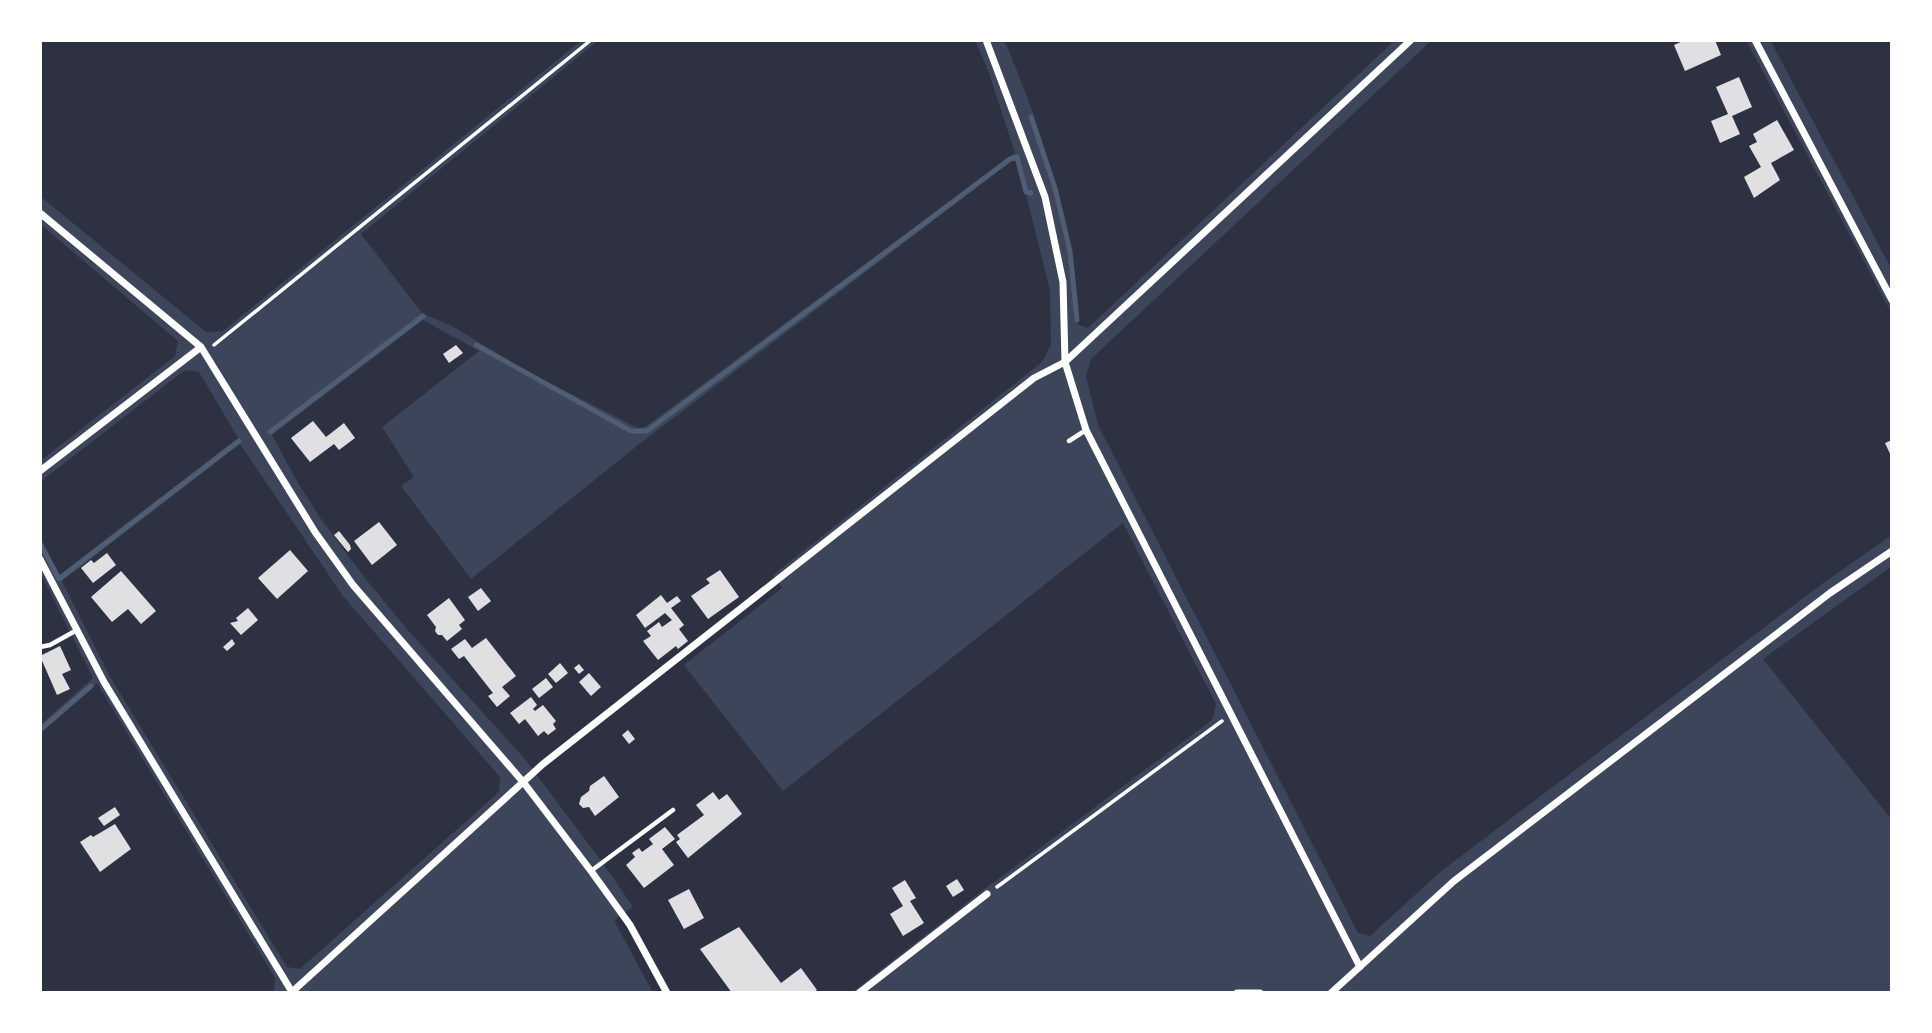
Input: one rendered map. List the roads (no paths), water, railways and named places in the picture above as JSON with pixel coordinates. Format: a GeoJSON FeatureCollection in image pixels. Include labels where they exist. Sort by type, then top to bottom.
{"type":"FeatureCollection","features":[{"type":"Feature","properties":{"kind":"street"},"geometry":{"type":"LineString","coordinates":[[986,40],[1045,197],[1063,282],[1065,362],[1086,430],[1360,967]]}},
{"type":"Feature","properties":{"kind":"street"},"geometry":{"type":"LineString","coordinates":[[40,559],[104,681],[291,992],[543,764],[1034,378],[1065,362],[1411,40]]}},
{"type":"Feature","properties":{"kind":"street"},"geometry":{"type":"LineString","coordinates":[[1755,40],[1892,300]]}},
{"type":"Feature","properties":{"kind":"street"},"geometry":{"type":"LineString","coordinates":[[40,213],[203,350],[315,532],[353,585],[524,783],[630,925],[667,993]]}},
{"type":"Feature","properties":{"kind":"street"},"geometry":{"type":"LineString","coordinates":[[40,471],[203,350]]}},
{"type":"Feature","properties":{"kind":"street"},"geometry":{"type":"LineString","coordinates":[[1332,993],[1454,881],[1830,593],[1892,551]]}},
{"type":"Feature","properties":{"kind":"street"},"geometry":{"type":"LineString","coordinates":[[859,993],[987,894]]}},
{"type":"Feature","properties":{"kind":"street"},"geometry":{"type":"LineString","coordinates":[[1237,993],[1260,993]]}},
{"type":"Feature","properties":{"kind":"lane"},"geometry":{"type":"LineString","coordinates":[[1069,441],[1086,430]]}},
{"type":"Feature","properties":{"kind":"lane"},"geometry":{"type":"LineString","coordinates":[[40,647],[50,645],[78,630]]}},
{"type":"Feature","properties":{"kind":"lane"},"geometry":{"type":"LineString","coordinates":[[591,871],[673,810]]}},
{"type":"Feature","properties":{"kind":"waterway"},"geometry":{"type":"LineString","coordinates":[[1031,117],[1055,188],[1070,251],[1077,320]]}},
{"type":"Feature","properties":{"kind":"waterway"},"geometry":{"type":"LineString","coordinates":[[476,345],[631,431],[647,431],[1010,159],[1017,157],[1026,192],[1031,193]]}},
{"type":"Feature","properties":{"kind":"waterway"},"geometry":{"type":"LineString","coordinates":[[270,432],[423,316]]}},
{"type":"Feature","properties":{"kind":"waterway"},"geometry":{"type":"LineString","coordinates":[[40,543],[59,579],[239,441]]}},
{"type":"Feature","properties":{"kind":"waterway"},"geometry":{"type":"LineString","coordinates":[[40,730],[91,686]]}}]}
